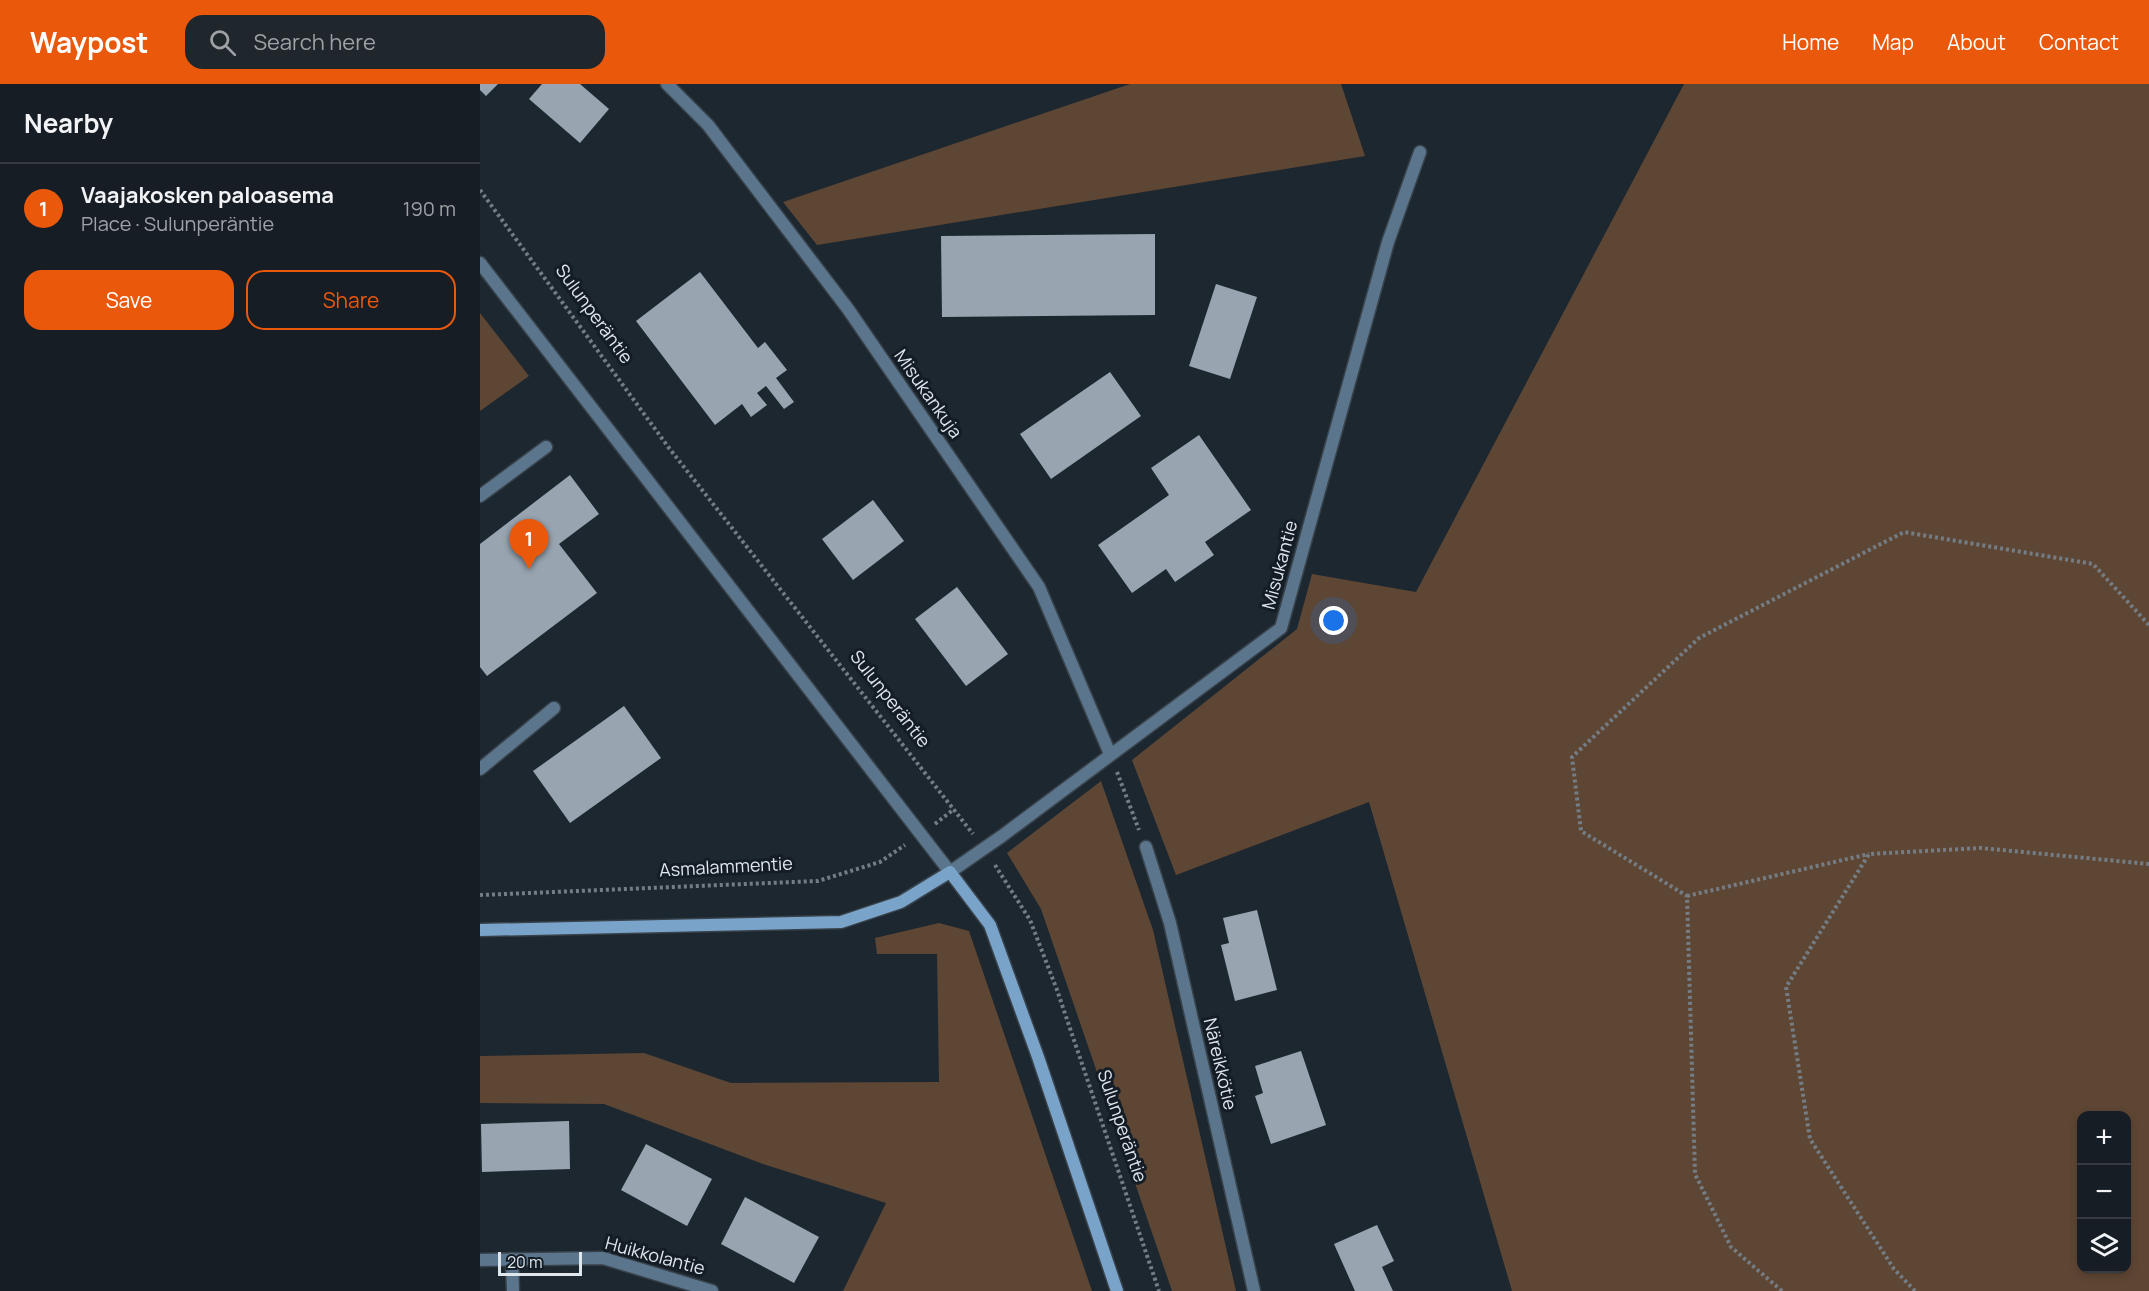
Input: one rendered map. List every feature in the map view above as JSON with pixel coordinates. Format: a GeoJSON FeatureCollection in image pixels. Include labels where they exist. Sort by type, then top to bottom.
{"type":"FeatureCollection","features":[{"type":"Feature","properties":{"kind":"street","name":"Misukankuja"},"geometry":{"type":"LineString","coordinates":[[667,84],[708,126],[848,309],[1039,587],[1110,754]]}},
{"type":"Feature","properties":{"kind":"street","name":"Misukantie"},"geometry":{"type":"LineString","coordinates":[[950,872],[1281,628],[1388,242],[1420,152]]}},
{"type":"Feature","properties":{"kind":"street"},"geometry":{"type":"LineString","coordinates":[[480,263],[990,925],[1038,1057],[1117,1291]]}},
{"type":"Feature","properties":{"kind":"street"},"geometry":{"type":"LineString","coordinates":[[480,496],[546,447]]}},
{"type":"Feature","properties":{"kind":"street"},"geometry":{"type":"LineString","coordinates":[[480,769],[554,708]]}},
{"type":"Feature","properties":{"kind":"street","name":"Näreikkötie"},"geometry":{"type":"LineString","coordinates":[[1146,848],[1170,923],[1254,1291]]}},
{"type":"Feature","properties":{"kind":"street"},"geometry":{"type":"LineString","coordinates":[[480,930],[841,922],[901,903],[950,872]]}},
{"type":"Feature","properties":{"kind":"street","name":"Huikkolantie"},"geometry":{"type":"LineString","coordinates":[[480,1260],[603,1258],[712,1291]]}},
{"type":"Feature","properties":{"kind":"street"},"geometry":{"type":"LineString","coordinates":[[512,1259],[513,1291]]}},
{"type":"Feature","properties":{"kind":"path","name":"Sulunperäntie"},"geometry":{"type":"LineString","coordinates":[[480,190],[669,448],[985,848],[1030,920],[1057,990],[1159,1291]]}},
{"type":"Feature","properties":{"kind":"path"},"geometry":{"type":"LineString","coordinates":[[2149,625],[2093,564],[1904,532],[1700,638],[1572,757],[1581,831],[1687,896],[1869,854],[1981,848],[2149,864]]}},
{"type":"Feature","properties":{"kind":"path"},"geometry":{"type":"LineString","coordinates":[[1110,754],[1146,848]]}},
{"type":"Feature","properties":{"kind":"path","name":"Asmalammentie"},"geometry":{"type":"LineString","coordinates":[[480,895],[818,881],[880,862],[954,809]]}},
{"type":"Feature","properties":{"kind":"path"},"geometry":{"type":"LineString","coordinates":[[1869,854],[1786,987],[1810,1139],[1894,1269],[1915,1291]]}},
{"type":"Feature","properties":{"kind":"path"},"geometry":{"type":"LineString","coordinates":[[1687,896],[1695,1174],[1731,1247],[1782,1291]]}},
{"type":"Feature","properties":{"kind":"shaded area"},"geometry":{"type":"Polygon","coordinates":[[[1130,84],[1341,84],[1365,156],[817,245],[783,202],[1130,84]]]}},
{"type":"Feature","properties":{"kind":"shaded area"},"geometry":{"type":"Polygon","coordinates":[[[1684,84],[2149,84],[2149,1291],[1512,1291],[1369,802],[1176,875],[1132,760],[1297,629],[1312,574],[1416,592],[1684,84]]]}},
{"type":"Feature","properties":{"kind":"shaded area"},"geometry":{"type":"Polygon","coordinates":[[[480,313],[529,376],[480,411],[480,313]]]}},
{"type":"Feature","properties":{"kind":"shaded area"},"geometry":{"type":"Polygon","coordinates":[[[1101,781],[1153,930],[1236,1291],[1172,1291],[1041,909],[1007,853],[1101,781]]]}},
{"type":"Feature","properties":{"kind":"shaded area"},"geometry":{"type":"Polygon","coordinates":[[[939,923],[969,931],[1092,1291],[843,1291],[886,1203],[763,1164],[604,1104],[480,1103],[480,1056],[644,1053],[731,1083],[939,1082],[937,954],[877,954],[875,938],[939,923]]]}},
{"type":"Feature","properties":{"kind":"building"},"geometry":{"type":"Polygon","coordinates":[[[480,84],[498,84],[486,96],[480,90],[480,84]]]}},
{"type":"Feature","properties":{"kind":"building"},"geometry":{"type":"Polygon","coordinates":[[[542,84],[580,84],[609,109],[580,143],[529,99],[542,84]]]}},
{"type":"Feature","properties":{"kind":"building"},"geometry":{"type":"Polygon","coordinates":[[[1155,234],[1155,315],[942,317],[941,236],[1155,234]]]}},
{"type":"Feature","properties":{"kind":"building"},"geometry":{"type":"Polygon","coordinates":[[[700,272],[758,348],[765,342],[787,370],[776,378],[794,402],[784,409],[766,386],[757,393],[767,405],[751,417],[742,404],[715,425],[636,321],[700,272]]]}},
{"type":"Feature","properties":{"kind":"building"},"geometry":{"type":"Polygon","coordinates":[[[1216,284],[1257,297],[1230,379],[1189,366],[1216,284]]]}},
{"type":"Feature","properties":{"kind":"building"},"geometry":{"type":"Polygon","coordinates":[[[1110,372],[1141,416],[1051,479],[1020,434],[1110,372]]]}},
{"type":"Feature","properties":{"kind":"building"},"geometry":{"type":"Polygon","coordinates":[[[1199,435],[1251,510],[1205,542],[1214,555],[1175,582],[1166,569],[1132,593],[1098,545],[1169,495],[1151,468],[1199,435]]]}},
{"type":"Feature","properties":{"kind":"building"},"geometry":{"type":"Polygon","coordinates":[[[570,475],[599,514],[559,544],[597,593],[487,676],[480,667],[480,544],[570,475]]]}},
{"type":"Feature","properties":{"kind":"building"},"geometry":{"type":"Polygon","coordinates":[[[873,500],[904,541],[853,580],[822,539],[873,500]]]}},
{"type":"Feature","properties":{"kind":"building"},"geometry":{"type":"Polygon","coordinates":[[[957,587],[1008,654],[966,686],[915,619],[957,587]]]}},
{"type":"Feature","properties":{"kind":"building"},"geometry":{"type":"Polygon","coordinates":[[[624,706],[661,758],[570,823],[533,771],[624,706]]]}},
{"type":"Feature","properties":{"kind":"building"},"geometry":{"type":"Polygon","coordinates":[[[1257,910],[1277,990],[1235,1001],[1221,945],[1229,943],[1223,918],[1257,910]]]}},
{"type":"Feature","properties":{"kind":"building"},"geometry":{"type":"Polygon","coordinates":[[[1301,1051],[1326,1125],[1271,1144],[1255,1096],[1263,1093],[1255,1066],[1301,1051]]]}},
{"type":"Feature","properties":{"kind":"building"},"geometry":{"type":"Polygon","coordinates":[[[569,1121],[570,1169],[482,1172],[481,1124],[569,1121]]]}},
{"type":"Feature","properties":{"kind":"building"},"geometry":{"type":"Polygon","coordinates":[[[646,1144],[712,1179],[687,1226],[621,1190],[646,1144]]]}},
{"type":"Feature","properties":{"kind":"building"},"geometry":{"type":"Polygon","coordinates":[[[745,1197],[819,1237],[794,1283],[721,1244],[745,1197]]]}},
{"type":"Feature","properties":{"kind":"building"},"geometry":{"type":"Polygon","coordinates":[[[1377,1225],[1394,1261],[1382,1267],[1393,1291],[1355,1291],[1334,1244],[1377,1225]]]}},
{"type":"Feature","properties":{"kind":"place","name":"Vaajakosken paloasema"},"geometry":{"type":"Point","coordinates":[529,569]}}]}
